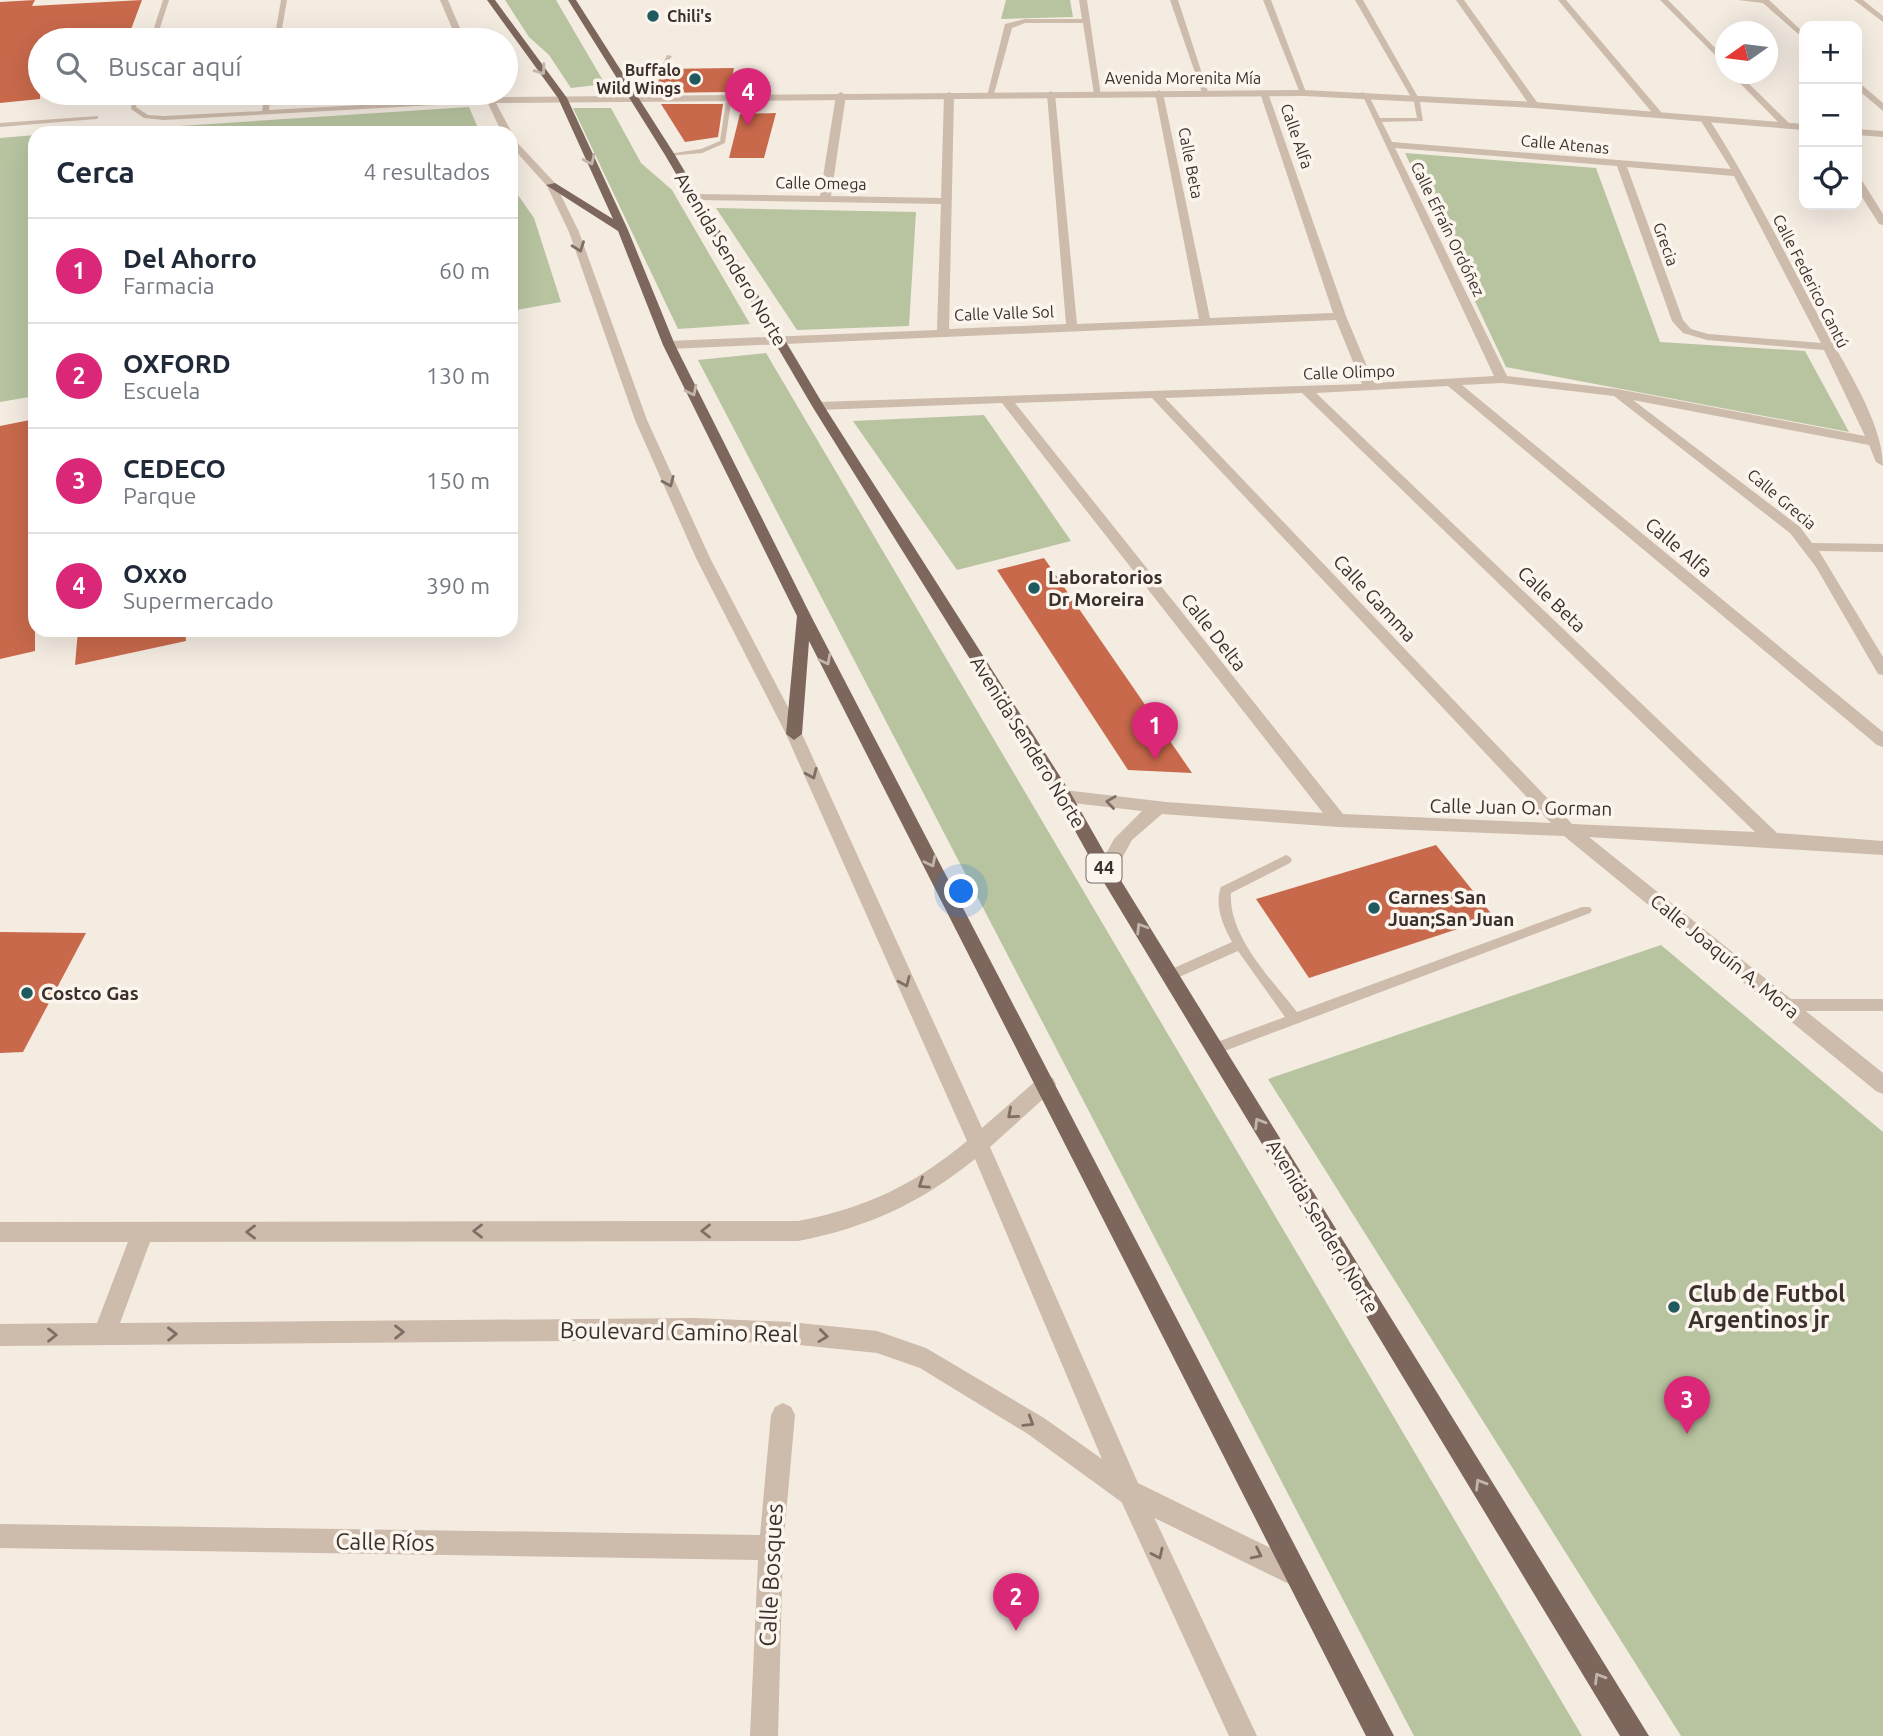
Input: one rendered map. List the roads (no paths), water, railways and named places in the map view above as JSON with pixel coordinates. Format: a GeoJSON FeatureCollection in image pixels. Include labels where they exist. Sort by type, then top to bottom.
{"type":"FeatureCollection","features":[{"type":"Feature","properties":{"kind":"main road"},"geometry":{"type":"LineString","coordinates":[[490,0],[511,28]]}},
{"type":"Feature","properties":{"kind":"main road","name":"Avenida Sendero Norte"},"geometry":{"type":"LineString","coordinates":[[572,0],[670,155],[818,406],[1064,796],[1105,871],[1635,1736]]}},
{"type":"Feature","properties":{"kind":"main road"},"geometry":{"type":"LineString","coordinates":[[518,38],[562,98],[623,230],[668,345],[804,616],[1380,1736]]}},
{"type":"Feature","properties":{"kind":"main road"},"geometry":{"type":"LineString","coordinates":[[551,185],[623,230]]}},
{"type":"Feature","properties":{"kind":"main road"},"geometry":{"type":"LineString","coordinates":[[794,734],[804,616]]}},
{"type":"Feature","properties":{"kind":"street"},"geometry":{"type":"LineString","coordinates":[[444,0],[456,28]]}},
{"type":"Feature","properties":{"kind":"street"},"geometry":{"type":"LineString","coordinates":[[1083,0],[1098,94]]}},
{"type":"Feature","properties":{"kind":"street"},"geometry":{"type":"LineString","coordinates":[[1174,0],[1206,93]]}},
{"type":"Feature","properties":{"kind":"street"},"geometry":{"type":"LineString","coordinates":[[1267,0],[1304,93]]}},
{"type":"Feature","properties":{"kind":"street"},"geometry":{"type":"LineString","coordinates":[[1359,0],[1416,97]]}},
{"type":"Feature","properties":{"kind":"street"},"geometry":{"type":"LineString","coordinates":[[1460,0],[1534,105]]}},
{"type":"Feature","properties":{"kind":"street"},"geometry":{"type":"LineString","coordinates":[[1562,0],[1658,114]]}},
{"type":"Feature","properties":{"kind":"street"},"geometry":{"type":"LineString","coordinates":[[1664,0],[1715,53]]}},
{"type":"Feature","properties":{"kind":"street"},"geometry":{"type":"LineString","coordinates":[[1742,0],[1765,1],[1799,32]]}},
{"type":"Feature","properties":{"kind":"street"},"geometry":{"type":"LineString","coordinates":[[1858,0],[1883,20]]}},
{"type":"Feature","properties":{"kind":"street"},"geometry":{"type":"LineString","coordinates":[[989,94],[1008,26],[1025,21],[1088,22]]}},
{"type":"Feature","properties":{"kind":"street"},"geometry":{"type":"LineString","coordinates":[[1745,84],[1786,125]]}},
{"type":"Feature","properties":{"kind":"street"},"geometry":{"type":"LineString","coordinates":[[1862,89],[1883,108]]}},
{"type":"Feature","properties":{"kind":"street","name":"Calle Beta"},"geometry":{"type":"LineString","coordinates":[[1159,93],[1205,321]]}},
{"type":"Feature","properties":{"kind":"street","name":"Calle Alfa"},"geometry":{"type":"LineString","coordinates":[[1264,93],[1340,316],[1370,387]]}},
{"type":"Feature","properties":{"kind":"street"},"geometry":{"type":"LineString","coordinates":[[943,331],[949,94]]}},
{"type":"Feature","properties":{"kind":"street"},"geometry":{"type":"LineString","coordinates":[[1051,94],[1072,327]]}},
{"type":"Feature","properties":{"kind":"street","name":"Avenida Morenita Mía"},"geometry":{"type":"LineString","coordinates":[[518,97],[1364,94],[1799,126]]}},
{"type":"Feature","properties":{"kind":"street","name":"Calle Efraín Ordóñez"},"geometry":{"type":"LineString","coordinates":[[1364,94],[1502,379]]}},
{"type":"Feature","properties":{"kind":"street"},"geometry":{"type":"LineString","coordinates":[[825,199],[841,95]]}},
{"type":"Feature","properties":{"kind":"street"},"geometry":{"type":"LineString","coordinates":[[493,105],[504,126]]}},
{"type":"Feature","properties":{"kind":"street","name":"Calle Federico Cantú"},"geometry":{"type":"LineString","coordinates":[[1704,118],[1738,173],[1828,346],[1883,462]]}},
{"type":"Feature","properties":{"kind":"street"},"geometry":{"type":"LineString","coordinates":[[1862,132],[1883,134]]}},
{"type":"Feature","properties":{"kind":"street","name":"Calle Atenas"},"geometry":{"type":"LineString","coordinates":[[1390,145],[1738,173]]}},
{"type":"Feature","properties":{"kind":"street"},"geometry":{"type":"LineString","coordinates":[[518,150],[551,185],[574,232],[641,420],[703,558],[794,734],[978,1143],[1129,1492],[1242,1736]]}},
{"type":"Feature","properties":{"kind":"street","name":"Grecia"},"geometry":{"type":"LineString","coordinates":[[1621,165],[1678,321],[1687,331],[1707,337],[1828,346]]}},
{"type":"Feature","properties":{"kind":"street"},"geometry":{"type":"LineString","coordinates":[[1862,189],[1883,222]]}},
{"type":"Feature","properties":{"kind":"street","name":"Calle Omega"},"geometry":{"type":"LineString","coordinates":[[695,197],[946,201]]}},
{"type":"Feature","properties":{"kind":"street","name":"Calle Valle Sol"},"geometry":{"type":"LineString","coordinates":[[668,345],[779,338],[1340,316]]}},
{"type":"Feature","properties":{"kind":"street","name":"Calle Olimpo"},"geometry":{"type":"LineString","coordinates":[[818,406],[1306,390],[1502,379],[1617,393],[1875,442]]}},
{"type":"Feature","properties":{"kind":"street","name":"Calle Alfa"},"geometry":{"type":"LineString","coordinates":[[1451,383],[1883,741]]}},
{"type":"Feature","properties":{"kind":"street","name":"Calle Beta"},"geometry":{"type":"LineString","coordinates":[[1306,390],[1771,837]]}},
{"type":"Feature","properties":{"kind":"street","name":"Calle Grecia"},"geometry":{"type":"LineString","coordinates":[[1617,393],[1772,509],[1811,547],[1883,670]]}},
{"type":"Feature","properties":{"kind":"street","name":"Calle Gamma"},"geometry":{"type":"LineString","coordinates":[[1156,395],[1566,828]]}},
{"type":"Feature","properties":{"kind":"street","name":"Calle Delta"},"geometry":{"type":"LineString","coordinates":[[1006,401],[1339,821]]}},
{"type":"Feature","properties":{"kind":"street"},"geometry":{"type":"LineString","coordinates":[[1811,547],[1883,548]]}},
{"type":"Feature","properties":{"kind":"street","name":"Calle Juan O. Gorman"},"geometry":{"type":"LineString","coordinates":[[1064,796],[1157,809],[1339,821],[1771,837],[1883,848]]}},
{"type":"Feature","properties":{"kind":"street"},"geometry":{"type":"LineString","coordinates":[[1105,871],[1114,849],[1132,826],[1157,809]]}},
{"type":"Feature","properties":{"kind":"street","name":"Calle Joaquín A. Mora"},"geometry":{"type":"LineString","coordinates":[[1566,828],[1882,1084]]}},
{"type":"Feature","properties":{"kind":"street"},"geometry":{"type":"LineString","coordinates":[[0,1233],[798,1231],[836,1224],[878,1210],[919,1188],[978,1143],[1046,1084]]}},
{"type":"Feature","properties":{"kind":"street"},"geometry":{"type":"LineString","coordinates":[[104,1334],[143,1232]]}},
{"type":"Feature","properties":{"kind":"street","name":"Boulevard Camino Real"},"geometry":{"type":"LineString","coordinates":[[0,1335],[695,1329],[790,1332],[877,1342],[926,1359],[1036,1426],[1129,1492],[1296,1574]]}},
{"type":"Feature","properties":{"kind":"street","name":"Calle Bosques"},"geometry":{"type":"LineString","coordinates":[[764,1736],[771,1548],[783,1415]]}},
{"type":"Feature","properties":{"kind":"street","name":"Calle Ríos"},"geometry":{"type":"LineString","coordinates":[[0,1536],[771,1548]]}},
{"type":"Feature","properties":{"kind":"lane"},"geometry":{"type":"LineString","coordinates":[[157,28],[166,0]]}},
{"type":"Feature","properties":{"kind":"lane"},"geometry":{"type":"LineString","coordinates":[[279,28],[284,0]]}},
{"type":"Feature","properties":{"kind":"lane"},"geometry":{"type":"LineString","coordinates":[[670,155],[702,151],[723,142],[729,96]]}},
{"type":"Feature","properties":{"kind":"lane"},"geometry":{"type":"LineString","coordinates":[[1377,120],[1421,120],[1416,97]]}},
{"type":"Feature","properties":{"kind":"lane"},"geometry":{"type":"LineString","coordinates":[[134,105],[133,108],[146,117],[265,113],[368,105]]}},
{"type":"Feature","properties":{"kind":"lane"},"geometry":{"type":"LineString","coordinates":[[265,113],[266,105]]}},
{"type":"Feature","properties":{"kind":"lane"},"geometry":{"type":"LineString","coordinates":[[0,125],[96,117]]}},
{"type":"Feature","properties":{"kind":"lane"},"geometry":{"type":"LineString","coordinates":[[1286,860],[1225,890],[1222,901],[1225,916],[1241,944],[1295,1019]]}},
{"type":"Feature","properties":{"kind":"lane"},"geometry":{"type":"LineString","coordinates":[[1214,1049],[1586,910]]}},
{"type":"Feature","properties":{"kind":"lane"},"geometry":{"type":"LineString","coordinates":[[1170,976],[1241,944]]}},
{"type":"Feature","properties":{"kind":"lane"},"geometry":{"type":"LineString","coordinates":[[1785,1005],[1883,1005]]}},
{"type":"Feature","properties":{"kind":"place","name":"Chili's"},"geometry":{"type":"Point","coordinates":[653,16]}},
{"type":"Feature","properties":{"kind":"place","name":"Buffalo Wild Wings"},"geometry":{"type":"Point","coordinates":[695,79]}},
{"type":"Feature","properties":{"kind":"place","name":"Oxxo"},"geometry":{"type":"Point","coordinates":[748,126]}},
{"type":"Feature","properties":{"kind":"place","name":"Laboratorios Dr Moreira"},"geometry":{"type":"Point","coordinates":[1034,588]}},
{"type":"Feature","properties":{"kind":"place","name":"Del Ahorro"},"geometry":{"type":"Point","coordinates":[1155,760]}},
{"type":"Feature","properties":{"kind":"place","name":"Carnes San Juan;San Juan"},"geometry":{"type":"Point","coordinates":[1374,908]}},
{"type":"Feature","properties":{"kind":"place","name":"Costco Gas"},"geometry":{"type":"Point","coordinates":[27,993]}},
{"type":"Feature","properties":{"kind":"place","name":"Club de Futbol Argentinos jr"},"geometry":{"type":"Point","coordinates":[1674,1307]}},
{"type":"Feature","properties":{"kind":"place","name":"CEDECO"},"geometry":{"type":"Point","coordinates":[1687,1434]}},
{"type":"Feature","properties":{"kind":"place","name":"OXFORD"},"geometry":{"type":"Point","coordinates":[1016,1631]}}]}
